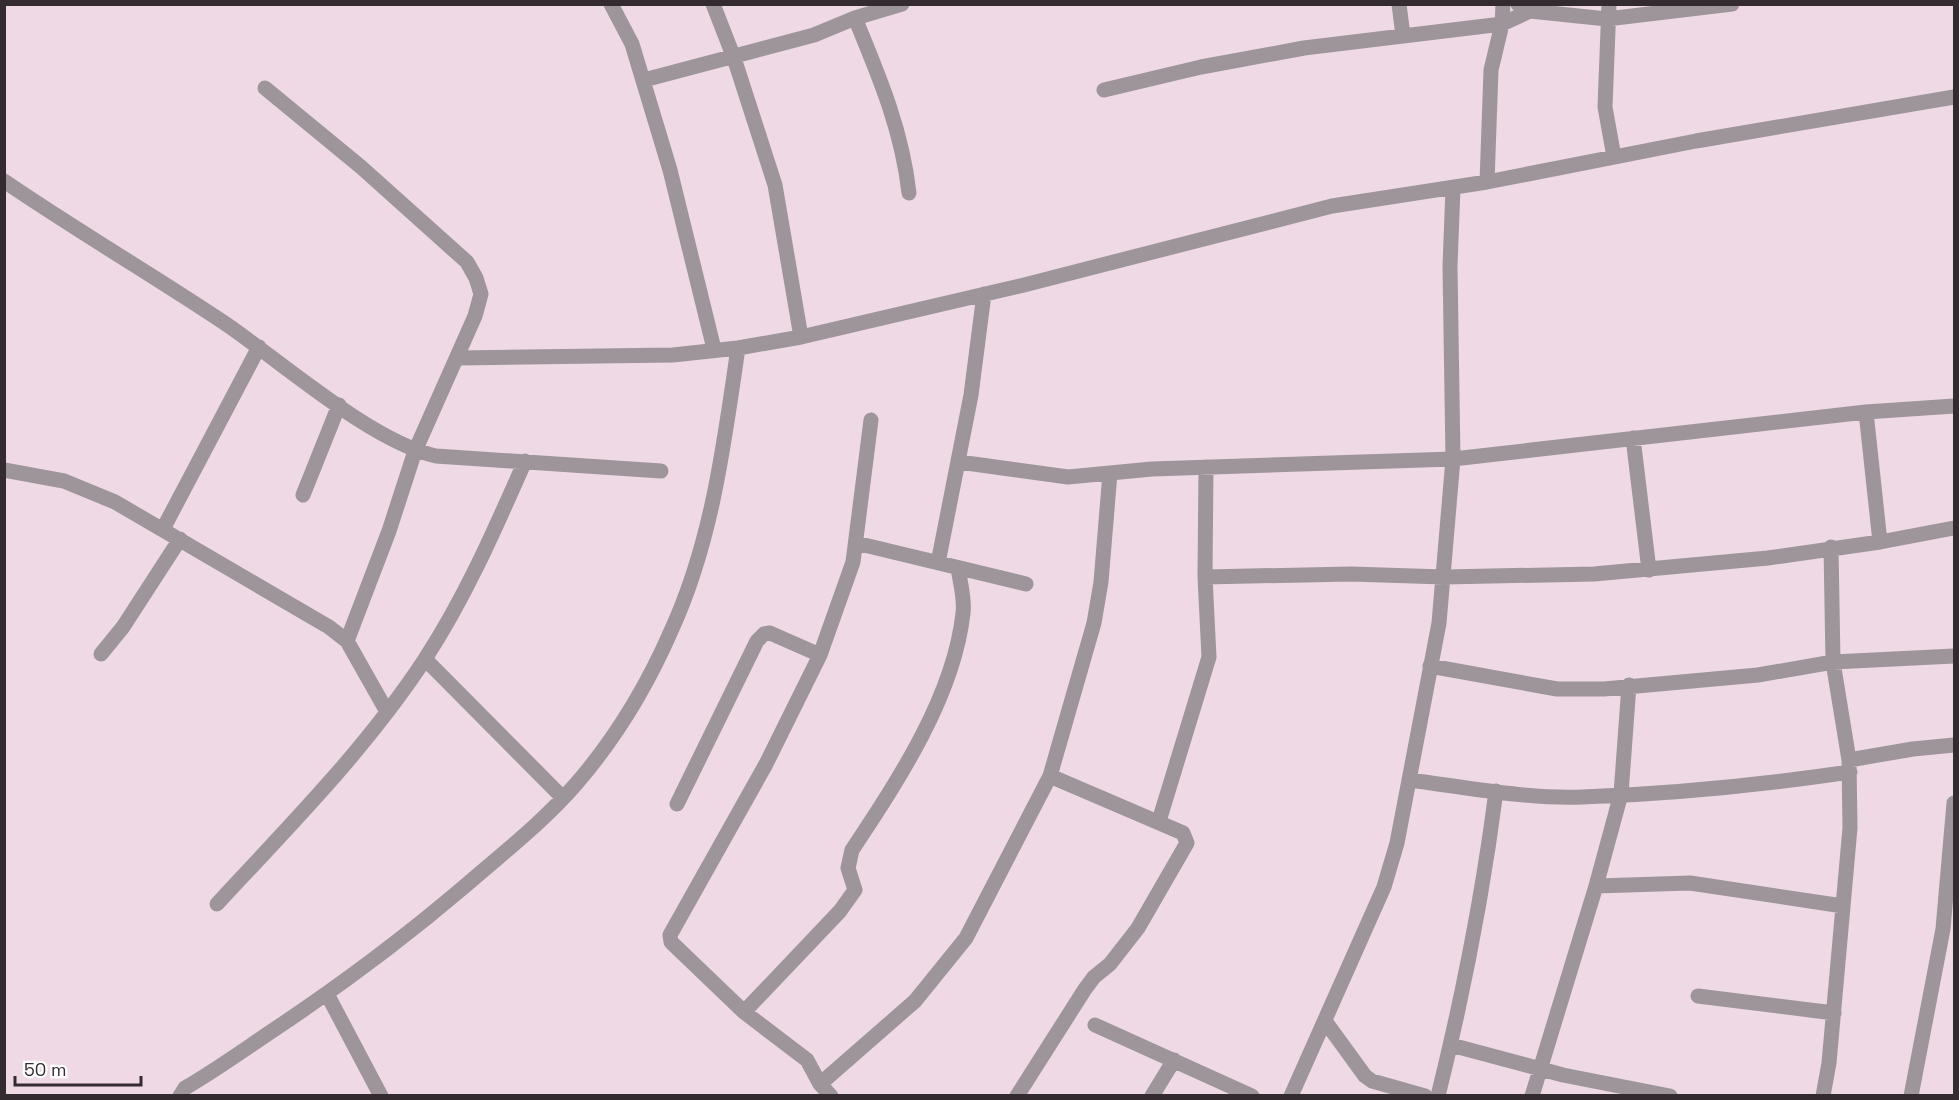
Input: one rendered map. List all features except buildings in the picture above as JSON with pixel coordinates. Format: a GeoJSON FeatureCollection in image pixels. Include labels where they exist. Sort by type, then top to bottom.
{"type":"FeatureCollection","features":[{"type":"Feature","properties":{"kind":"street"},"geometry":{"type":"LineString","coordinates":[[611,4],[632,44],[644,80],[673,179],[714,349]]}},
{"type":"Feature","properties":{"kind":"street"},"geometry":{"type":"LineString","coordinates":[[713,4],[734,58],[775,185],[801,337]]}},
{"type":"Feature","properties":{"kind":"street"},"geometry":{"type":"LineString","coordinates":[[644,80],[814,35],[855,18],[902,4]]}},
{"type":"Feature","properties":{"kind":"street"},"geometry":{"type":"LineString","coordinates":[[1399,4],[1403,36]]}},
{"type":"Feature","properties":{"kind":"street"},"geometry":{"type":"LineString","coordinates":[[1487,182],[1491,70],[1502,24],[1503,4]]}},
{"type":"Feature","properties":{"kind":"street"},"geometry":{"type":"LineString","coordinates":[[1104,90],[1202,67],[1304,48],[1502,24],[1524,8],[1608,12],[1732,4]]}},
{"type":"Feature","properties":{"kind":"street"},"geometry":{"type":"LineString","coordinates":[[1608,12],[1605,107],[1614,157]]}},
{"type":"Feature","properties":{"kind":"street"},"geometry":{"type":"LineString","coordinates":[[855,18],[892,108],[905,154],[909,193]]}},
{"type":"Feature","properties":{"kind":"street"},"geometry":{"type":"LineString","coordinates":[[265,88],[361,167],[467,262],[476,278],[481,294],[476,316],[414,451],[389,531],[347,640]]}},
{"type":"Feature","properties":{"kind":"street"},"geometry":{"type":"LineString","coordinates":[[458,358],[673,355],[738,348],[801,337],[984,294],[1332,206],[1453,188],[1954,97]]}},
{"type":"Feature","properties":{"kind":"street"},"geometry":{"type":"LineString","coordinates":[[4,181],[259,347],[339,405],[414,451],[436,456],[661,471]]}},
{"type":"Feature","properties":{"kind":"street"},"geometry":{"type":"LineString","coordinates":[[1291,1095],[1384,887],[1397,843],[1439,623],[1453,459],[1449,266],[1453,188]]}},
{"type":"Feature","properties":{"kind":"street"},"geometry":{"type":"LineString","coordinates":[[938,563],[959,462],[984,294]]}},
{"type":"Feature","properties":{"kind":"street"},"geometry":{"type":"LineString","coordinates":[[163,529],[259,347]]}},
{"type":"Feature","properties":{"kind":"street"},"geometry":{"type":"LineString","coordinates":[[180,1095],[185,1088],[327,994],[403,938],[538,823],[563,798],[611,738],[644,685],[672,630],[699,552],[719,481],[738,348]]}},
{"type":"Feature","properties":{"kind":"street"},"geometry":{"type":"LineString","coordinates":[[303,495],[339,405]]}},
{"type":"Feature","properties":{"kind":"street"},"geometry":{"type":"LineString","coordinates":[[959,462],[1068,477],[1206,467],[1453,459],[1866,412],[1954,406]]}},
{"type":"Feature","properties":{"kind":"street"},"geometry":{"type":"LineString","coordinates":[[1866,412],[1880,542]]}},
{"type":"Feature","properties":{"kind":"street"},"geometry":{"type":"LineString","coordinates":[[871,420],[853,562],[820,655],[766,764],[670,935],[671,942],[678,950],[744,1012],[807,1060],[825,1090],[915,1001],[966,938],[1050,776],[1094,623],[1101,582],[1110,473]]}},
{"type":"Feature","properties":{"kind":"street"},"geometry":{"type":"LineString","coordinates":[[1633,438],[1649,570]]}},
{"type":"Feature","properties":{"kind":"street"},"geometry":{"type":"LineString","coordinates":[[217,904],[338,774],[425,659],[478,568],[525,461]]}},
{"type":"Feature","properties":{"kind":"street"},"geometry":{"type":"LineString","coordinates":[[1159,821],[1209,657],[1205,578],[1206,467]]}},
{"type":"Feature","properties":{"kind":"street"},"geometry":{"type":"LineString","coordinates":[[4,470],[63,481],[115,502],[329,627],[347,640],[386,710]]}},
{"type":"Feature","properties":{"kind":"street"},"geometry":{"type":"LineString","coordinates":[[1205,578],[1351,574],[1444,577],[1594,574],[1768,558],[1880,542],[1954,528]]}},
{"type":"Feature","properties":{"kind":"street"},"geometry":{"type":"LineString","coordinates":[[101,654],[123,627],[180,539]]}},
{"type":"Feature","properties":{"kind":"street"},"geometry":{"type":"LineString","coordinates":[[856,543],[1026,584]]}},
{"type":"Feature","properties":{"kind":"street"},"geometry":{"type":"LineString","coordinates":[[1823,1095],[1834,1013],[1850,828],[1850,766],[1833,662],[1831,548]]}},
{"type":"Feature","properties":{"kind":"street"},"geometry":{"type":"LineString","coordinates":[[744,1012],[840,911],[855,890],[848,868],[852,850],[924,734],[954,654],[964,612],[958,568]]}},
{"type":"Feature","properties":{"kind":"street"},"geometry":{"type":"LineString","coordinates":[[677,804],[757,641],[764,634],[770,633],[820,655]]}},
{"type":"Feature","properties":{"kind":"street"},"geometry":{"type":"LineString","coordinates":[[1430,666],[1557,689],[1604,689],[1758,675],[1833,662],[1954,656]]}},
{"type":"Feature","properties":{"kind":"street"},"geometry":{"type":"LineString","coordinates":[[425,659],[563,798]]}},
{"type":"Feature","properties":{"kind":"street"},"geometry":{"type":"LineString","coordinates":[[1532,1095],[1596,886],[1621,794],[1629,685]]}},
{"type":"Feature","properties":{"kind":"street"},"geometry":{"type":"LineString","coordinates":[[1409,780],[1496,791],[1580,797],[1710,788],[1850,766],[1913,748],[1954,745]]}},
{"type":"Feature","properties":{"kind":"street"},"geometry":{"type":"LineString","coordinates":[[1017,1095],[1094,976],[1110,964],[1138,928],[1186,848],[1187,838],[1183,833],[1050,776]]}},
{"type":"Feature","properties":{"kind":"street"},"geometry":{"type":"LineString","coordinates":[[1438,1095],[1451,1046],[1487,860],[1496,791]]}},
{"type":"Feature","properties":{"kind":"street"},"geometry":{"type":"LineString","coordinates":[[1911,1095],[1942,929],[1954,803]]}},
{"type":"Feature","properties":{"kind":"street"},"geometry":{"type":"LineString","coordinates":[[1596,886],[1690,883],[1843,906]]}},
{"type":"Feature","properties":{"kind":"street"},"geometry":{"type":"LineString","coordinates":[[327,994],[381,1095]]}},
{"type":"Feature","properties":{"kind":"street"},"geometry":{"type":"LineString","coordinates":[[1698,996],[1834,1013]]}},
{"type":"Feature","properties":{"kind":"street"},"geometry":{"type":"LineString","coordinates":[[1325,1021],[1365,1076],[1372,1081],[1425,1095]]}},
{"type":"Feature","properties":{"kind":"street"},"geometry":{"type":"LineString","coordinates":[[1095,1025],[1252,1095]]}},
{"type":"Feature","properties":{"kind":"street"},"geometry":{"type":"LineString","coordinates":[[1451,1046],[1642,1093],[1670,1095]]}},
{"type":"Feature","properties":{"kind":"street"},"geometry":{"type":"LineString","coordinates":[[1152,1095],[1174,1060]]}}]}
